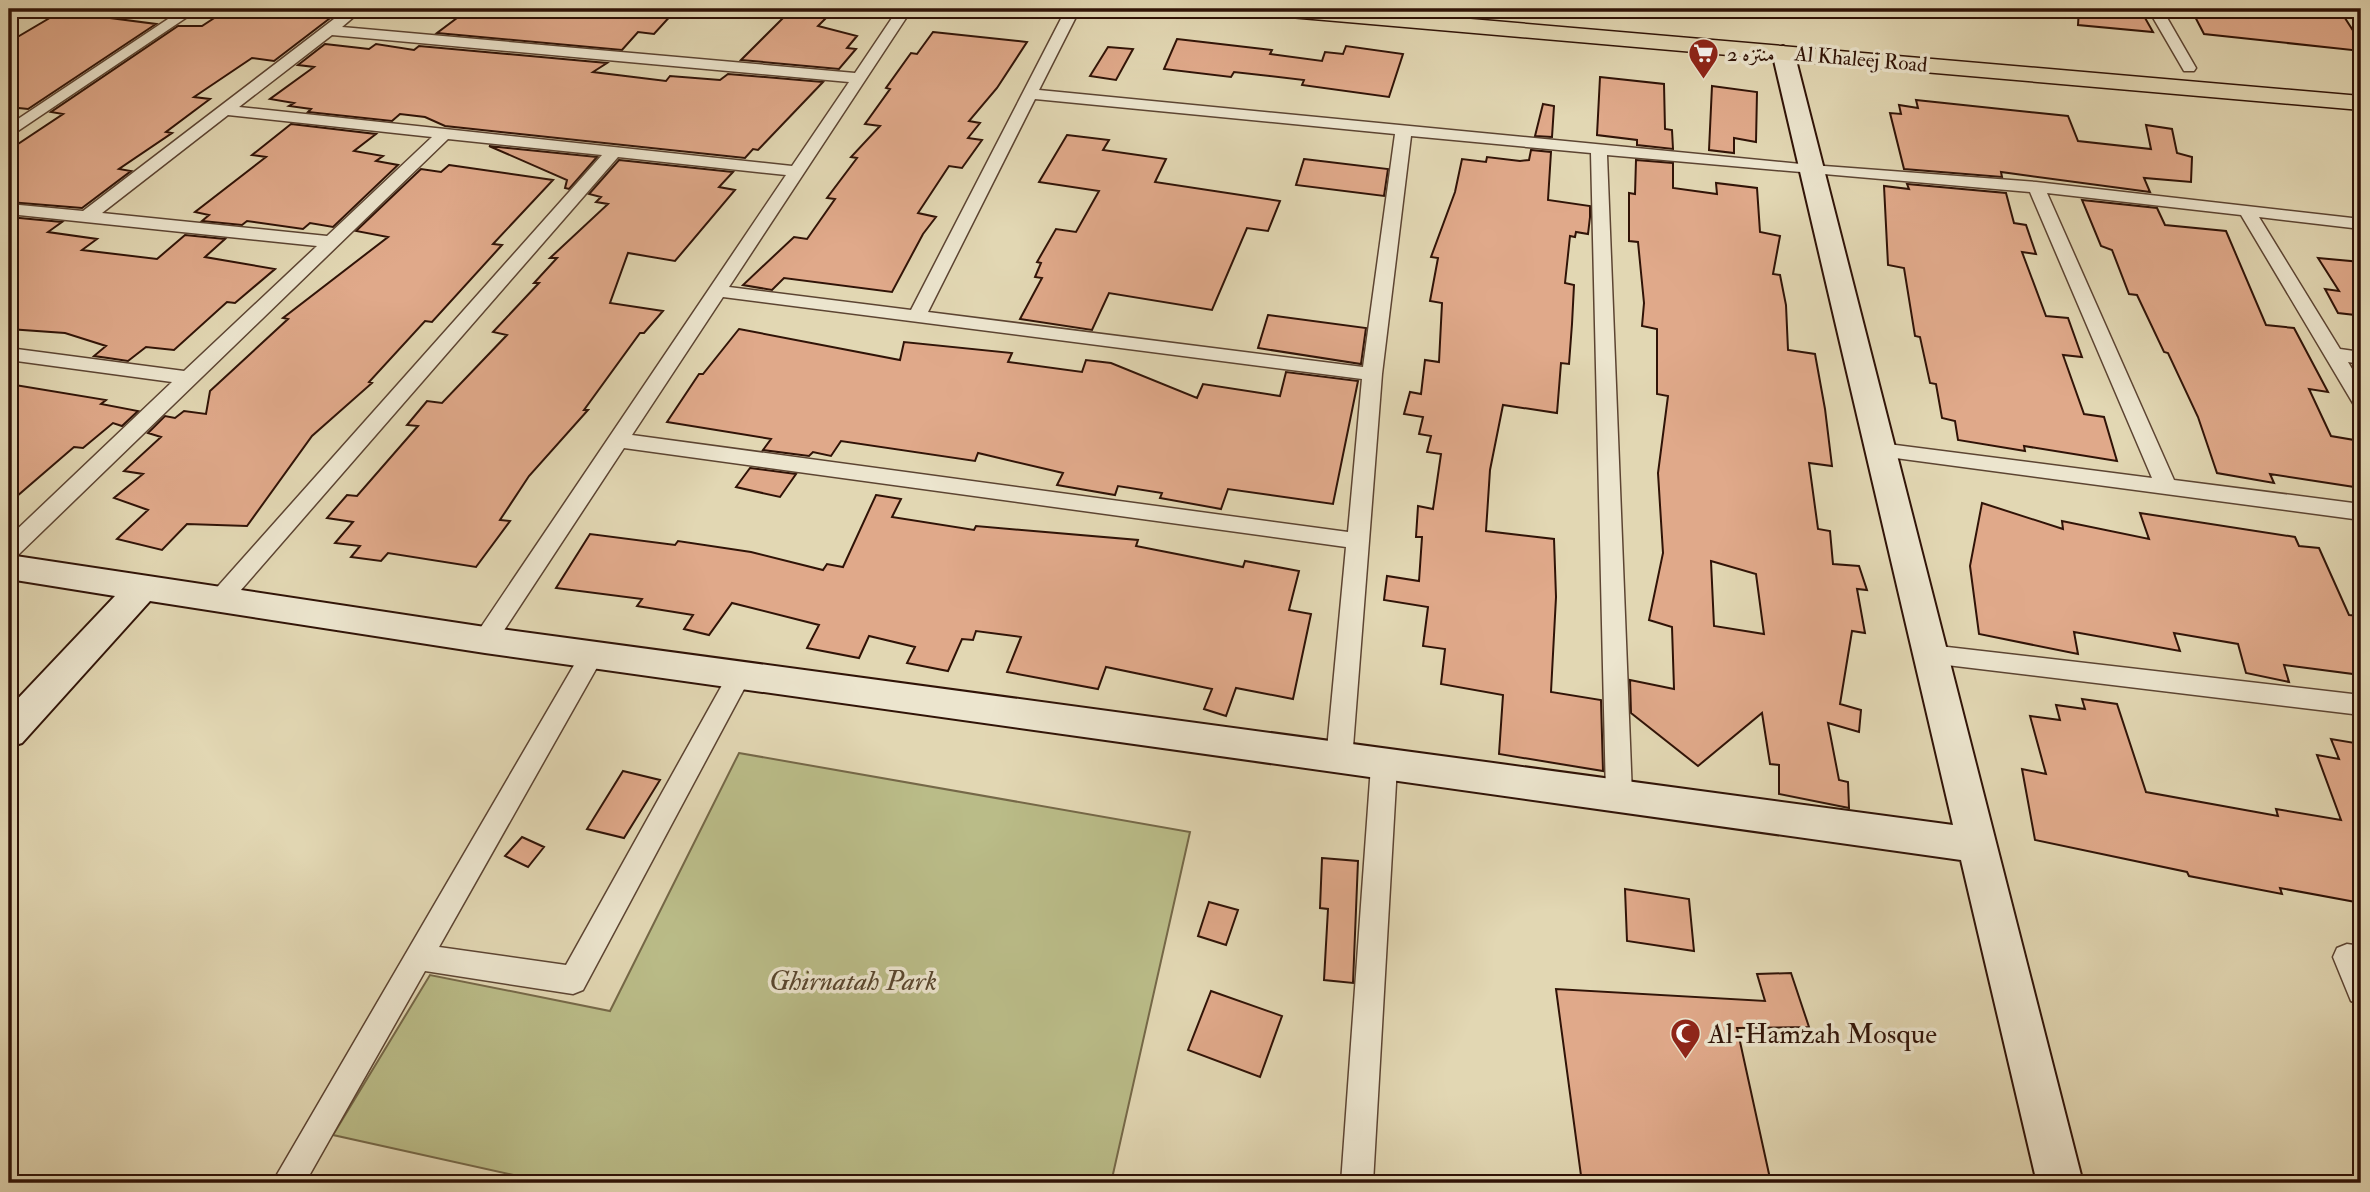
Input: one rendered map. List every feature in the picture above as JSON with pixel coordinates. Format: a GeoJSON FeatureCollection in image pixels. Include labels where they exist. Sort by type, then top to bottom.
{"type":"FeatureCollection","features":[{"type":"Feature","properties":{"kind":"main road","name":"Al Khaleej Road"},"geometry":{"type":"LineString","coordinates":[[1278,9],[2361,103]]}},
{"type":"Feature","properties":{"kind":"main road","name":"Al Khaleej Road"},"geometry":{"type":"LineString","coordinates":[[1503,9],[2361,83]]}},
{"type":"Feature","properties":{"kind":"street"},"geometry":{"type":"LineString","coordinates":[[9,15],[19,9]]}},
{"type":"Feature","properties":{"kind":"street"},"geometry":{"type":"LineString","coordinates":[[9,132],[192,9]]}},
{"type":"Feature","properties":{"kind":"street"},"geometry":{"type":"LineString","coordinates":[[84,219],[356,9]]}},
{"type":"Feature","properties":{"kind":"street"},"geometry":{"type":"LineString","coordinates":[[485,640],[905,9]]}},
{"type":"Feature","properties":{"kind":"street"},"geometry":{"type":"LineString","coordinates":[[917,316],[1073,9]]}},
{"type":"Feature","properties":{"kind":"street"},"geometry":{"type":"LineString","coordinates":[[2155,9],[2189,68]]}},
{"type":"Feature","properties":{"kind":"street"},"geometry":{"type":"LineString","coordinates":[[327,30],[860,78]]}},
{"type":"Feature","properties":{"kind":"street"},"geometry":{"type":"LineString","coordinates":[[1783,52],[2060,1183]]}},
{"type":"Feature","properties":{"kind":"street"},"geometry":{"type":"LineString","coordinates":[[1029,94],[1811,170],[2036,187],[2361,224]]}},
{"type":"Feature","properties":{"kind":"street"},"geometry":{"type":"LineString","coordinates":[[223,110],[797,171]]}},
{"type":"Feature","properties":{"kind":"street"},"geometry":{"type":"LineString","coordinates":[[1339,760],[1372,374],[1404,130]]}},
{"type":"Feature","properties":{"kind":"street"},"geometry":{"type":"LineString","coordinates":[[9,550],[443,135]]}},
{"type":"Feature","properties":{"kind":"street"},"geometry":{"type":"LineString","coordinates":[[1599,149],[1619,795]]}},
{"type":"Feature","properties":{"kind":"street"},"geometry":{"type":"LineString","coordinates":[[219,600],[612,152]]}},
{"type":"Feature","properties":{"kind":"street"},"geometry":{"type":"LineString","coordinates":[[2036,187],[2166,486]]}},
{"type":"Feature","properties":{"kind":"street"},"geometry":{"type":"LineString","coordinates":[[9,209],[84,219],[330,242]]}},
{"type":"Feature","properties":{"kind":"street"},"geometry":{"type":"LineString","coordinates":[[2247,212],[2361,400]]}},
{"type":"Feature","properties":{"kind":"street"},"geometry":{"type":"LineString","coordinates":[[717,291],[1372,374]]}},
{"type":"Feature","properties":{"kind":"street"},"geometry":{"type":"LineString","coordinates":[[9,354],[188,378]]}},
{"type":"Feature","properties":{"kind":"street"},"geometry":{"type":"LineString","coordinates":[[2332,354],[2361,358]]}},
{"type":"Feature","properties":{"kind":"street"},"geometry":{"type":"LineString","coordinates":[[618,440],[1358,541]]}},
{"type":"Feature","properties":{"kind":"street"},"geometry":{"type":"LineString","coordinates":[[1880,450],[2361,512]]}},
{"type":"Feature","properties":{"kind":"street"},"geometry":{"type":"LineString","coordinates":[[9,566],[142,589],[485,640],[1339,760],[1619,795],[1977,845]]}},
{"type":"Feature","properties":{"kind":"street"},"geometry":{"type":"LineString","coordinates":[[9,732],[142,589]]}},
{"type":"Feature","properties":{"kind":"street"},"geometry":{"type":"LineString","coordinates":[[1930,654],[2361,705]]}},
{"type":"Feature","properties":{"kind":"street"},"geometry":{"type":"LineString","coordinates":[[288,1183],[592,655]]}},
{"type":"Feature","properties":{"kind":"street"},"geometry":{"type":"LineString","coordinates":[[418,957],[573,980],[739,676]]}},
{"type":"Feature","properties":{"kind":"street"},"geometry":{"type":"LineString","coordinates":[[1357,1183],[1384,765]]}},
{"type":"Feature","properties":{"kind":"street"},"geometry":{"type":"LineString","coordinates":[[2361,959],[2347,957],[2361,991]]}},
{"type":"Feature","properties":{"kind":"green space","name":"Ghirnatah Park"},"geometry":{"type":"Polygon","coordinates":[[[739,753],[1190,832],[1111,1183],[550,1183],[333,1135],[430,975],[610,1011],[739,753]]]}},
{"type":"Feature","properties":{"kind":"building"},"geometry":{"type":"Polygon","coordinates":[[[65,9],[105,9],[95,16],[156,24],[28,109],[9,107],[9,42],[65,9]]]}},
{"type":"Feature","properties":{"kind":"building"},"geometry":{"type":"Polygon","coordinates":[[[228,9],[342,9],[274,61],[252,58],[194,97],[210,99],[166,132],[172,133],[119,169],[131,171],[82,208],[9,202],[9,150],[63,114],[51,112],[178,26],[202,26],[228,9]]]}},
{"type":"Feature","properties":{"kind":"building"},"geometry":{"type":"Polygon","coordinates":[[[469,9],[641,9],[674,12],[654,34],[638,32],[622,50],[437,33],[469,9]]]}},
{"type":"Feature","properties":{"kind":"building"},"geometry":{"type":"Polygon","coordinates":[[[792,9],[832,12],[818,26],[857,36],[847,48],[856,49],[839,69],[741,60],[792,9]]]}},
{"type":"Feature","properties":{"kind":"building"},"geometry":{"type":"Polygon","coordinates":[[[2079,9],[2140,9],[2153,32],[2078,25],[2079,9]]]}},
{"type":"Feature","properties":{"kind":"building"},"geometry":{"type":"Polygon","coordinates":[[[2191,9],[2283,9],[2343,15],[2361,43],[2361,51],[2204,34],[2191,9]]]}},
{"type":"Feature","properties":{"kind":"building"},"geometry":{"type":"Polygon","coordinates":[[[933,32],[1027,42],[997,88],[969,121],[980,123],[968,138],[982,140],[962,168],[949,166],[918,213],[936,217],[923,234],[892,292],[784,278],[772,290],[743,285],[794,237],[807,239],[835,199],[827,198],[857,158],[851,157],[880,126],[865,124],[890,89],[886,88],[911,53],[917,54],[933,32]]]}},
{"type":"Feature","properties":{"kind":"building"},"geometry":{"type":"Polygon","coordinates":[[[1177,39],[1272,50],[1270,54],[1322,61],[1325,52],[1343,54],[1346,46],[1403,54],[1389,97],[1302,85],[1304,80],[1234,72],[1231,77],[1164,69],[1177,39]]]}},
{"type":"Feature","properties":{"kind":"building"},"geometry":{"type":"Polygon","coordinates":[[[325,44],[369,49],[376,44],[414,50],[419,46],[607,63],[593,72],[666,81],[670,76],[720,80],[728,74],[823,82],[758,150],[753,149],[745,158],[445,126],[425,117],[400,114],[392,121],[308,112],[311,109],[289,106],[294,103],[270,99],[314,67],[298,65],[325,44]]]}},
{"type":"Feature","properties":{"kind":"building"},"geometry":{"type":"Polygon","coordinates":[[[1108,47],[1133,49],[1116,80],[1090,76],[1108,47]]]}},
{"type":"Feature","properties":{"kind":"building"},"geometry":{"type":"Polygon","coordinates":[[[1600,77],[1664,84],[1665,129],[1672,130],[1673,149],[1637,145],[1637,140],[1597,135],[1600,77]]]}},
{"type":"Feature","properties":{"kind":"building"},"geometry":{"type":"Polygon","coordinates":[[[1712,86],[1757,92],[1756,142],[1734,138],[1734,153],[1709,150],[1712,86]]]}},
{"type":"Feature","properties":{"kind":"building"},"geometry":{"type":"Polygon","coordinates":[[[1916,100],[2068,116],[2078,141],[2151,149],[2146,125],[2172,129],[2177,153],[2192,157],[2191,182],[2144,178],[2150,192],[2001,172],[2002,177],[1904,169],[1890,113],[1901,114],[1899,105],[1918,108],[1916,100]]]}},
{"type":"Feature","properties":{"kind":"building"},"geometry":{"type":"Polygon","coordinates":[[[1543,104],[1554,106],[1552,137],[1535,136],[1543,104]]]}},
{"type":"Feature","properties":{"kind":"building"},"geometry":{"type":"Polygon","coordinates":[[[291,124],[376,134],[354,151],[383,156],[376,161],[398,165],[333,227],[310,223],[303,229],[247,221],[242,225],[202,221],[209,215],[195,212],[266,157],[252,155],[291,124]]]}},
{"type":"Feature","properties":{"kind":"building"},"geometry":{"type":"Polygon","coordinates":[[[1067,135],[1109,140],[1103,150],[1166,159],[1155,182],[1280,201],[1268,231],[1247,228],[1212,310],[1109,293],[1092,330],[1020,319],[1042,278],[1035,277],[1041,263],[1037,262],[1056,229],[1076,232],[1099,191],[1039,182],[1067,135]]]}},
{"type":"Feature","properties":{"kind":"building"},"geometry":{"type":"Polygon","coordinates":[[[489,146],[597,157],[569,189],[565,188],[567,180],[489,146]]]}},
{"type":"Feature","properties":{"kind":"building"},"geometry":{"type":"Polygon","coordinates":[[[1531,150],[1551,152],[1548,200],[1590,206],[1588,234],[1576,232],[1575,237],[1570,236],[1565,283],[1574,285],[1572,324],[1569,364],[1561,363],[1557,413],[1503,405],[1490,470],[1486,531],[1554,539],[1556,597],[1551,692],[1601,700],[1603,771],[1499,754],[1503,695],[1441,684],[1445,649],[1423,646],[1428,607],[1384,600],[1387,576],[1419,581],[1422,537],[1416,537],[1418,506],[1433,509],[1441,454],[1427,452],[1431,436],[1419,434],[1423,417],[1404,414],[1410,392],[1421,394],[1425,360],[1439,362],[1442,303],[1430,301],[1438,258],[1431,257],[1455,192],[1462,159],[1486,162],[1487,157],[1529,160],[1531,150]]]}},
{"type":"Feature","properties":{"kind":"building"},"geometry":{"type":"Polygon","coordinates":[[[1304,159],[1388,169],[1384,196],[1296,185],[1304,159]]]}},
{"type":"Feature","properties":{"kind":"building"},"geometry":{"type":"Polygon","coordinates":[[[619,160],[733,172],[719,187],[735,190],[675,261],[628,253],[610,303],[663,311],[644,333],[640,333],[584,410],[588,410],[529,476],[500,520],[510,521],[476,567],[388,553],[381,561],[351,557],[360,546],[335,543],[353,522],[327,518],[347,495],[357,496],[418,426],[407,425],[427,401],[442,403],[507,335],[493,332],[539,283],[534,283],[557,258],[550,258],[608,204],[596,202],[601,197],[589,194],[619,160]]]}},
{"type":"Feature","properties":{"kind":"building"},"geometry":{"type":"Polygon","coordinates":[[[1636,160],[1673,163],[1673,188],[1717,194],[1716,183],[1757,188],[1760,232],[1780,236],[1773,274],[1780,275],[1786,305],[1788,350],[1815,354],[1825,409],[1832,466],[1809,463],[1818,529],[1830,531],[1833,564],[1859,566],[1867,590],[1857,589],[1865,633],[1852,631],[1840,704],[1861,710],[1859,732],[1828,723],[1839,780],[1848,782],[1849,808],[1779,794],[1779,765],[1770,764],[1762,713],[1698,766],[1631,713],[1630,680],[1674,689],[1672,627],[1649,620],[1663,553],[1658,473],[1668,396],[1657,394],[1657,329],[1642,326],[1644,303],[1638,242],[1629,241],[1629,193],[1635,194],[1636,160]],[[1711,561],[1714,626],[1764,634],[1756,574],[1711,561]]]}},
{"type":"Feature","properties":{"kind":"building"},"geometry":{"type":"Polygon","coordinates":[[[449,165],[553,180],[493,244],[502,245],[432,322],[425,321],[369,382],[372,383],[312,436],[247,526],[187,524],[162,550],[117,539],[148,510],[114,498],[143,474],[124,471],[161,437],[148,433],[165,416],[175,418],[184,411],[206,414],[210,391],[288,319],[283,318],[388,237],[356,231],[421,169],[441,172],[449,165]]]}},
{"type":"Feature","properties":{"kind":"building"},"geometry":{"type":"Polygon","coordinates":[[[1907,184],[2006,193],[2014,223],[2026,225],[2036,254],[2022,252],[2046,316],[2068,318],[2082,357],[2063,355],[2084,414],[2104,417],[2117,461],[2024,446],[2025,451],[1958,440],[1955,421],[1942,418],[1936,384],[1930,383],[1920,337],[1915,336],[1904,268],[1888,265],[1884,186],[1909,189],[1907,184]]]}},
{"type":"Feature","properties":{"kind":"building"},"geometry":{"type":"Polygon","coordinates":[[[2082,200],[2157,208],[2165,225],[2226,231],[2266,325],[2294,328],[2328,392],[2309,389],[2331,436],[2354,440],[2361,454],[2361,488],[2270,474],[2274,483],[2217,473],[2198,417],[2168,353],[2164,352],[2137,295],[2129,294],[2112,250],[2101,246],[2082,200]]]}},
{"type":"Feature","properties":{"kind":"building"},"geometry":{"type":"Polygon","coordinates":[[[9,217],[62,222],[48,232],[97,239],[82,250],[157,259],[185,235],[225,239],[205,257],[275,269],[235,303],[227,302],[174,350],[146,347],[128,361],[94,356],[106,346],[65,333],[9,329],[9,217]]]}},
{"type":"Feature","properties":{"kind":"building"},"geometry":{"type":"Polygon","coordinates":[[[2318,258],[2361,262],[2361,325],[2355,315],[2338,313],[2325,289],[2339,291],[2318,258]]]}},
{"type":"Feature","properties":{"kind":"building"},"geometry":{"type":"Polygon","coordinates":[[[1268,315],[1366,328],[1361,364],[1258,348],[1268,315]]]}},
{"type":"Feature","properties":{"kind":"building"},"geometry":{"type":"Polygon","coordinates":[[[739,329],[900,360],[904,342],[1012,353],[1008,362],[1082,372],[1086,360],[1111,363],[1197,398],[1203,384],[1280,396],[1286,372],[1358,381],[1333,504],[1228,489],[1221,509],[1160,498],[1162,493],[1118,486],[1115,495],[1057,485],[1063,473],[978,453],[975,461],[841,441],[831,456],[813,452],[809,456],[763,450],[771,439],[667,422],[699,374],[703,374],[739,329]]]}},
{"type":"Feature","properties":{"kind":"building"},"geometry":{"type":"Polygon","coordinates":[[[9,384],[106,400],[101,404],[138,411],[122,426],[113,423],[83,448],[74,447],[9,503],[9,384]]]}},
{"type":"Feature","properties":{"kind":"building"},"geometry":{"type":"Polygon","coordinates":[[[750,468],[796,474],[780,497],[736,487],[750,468]]]}},
{"type":"Feature","properties":{"kind":"building"},"geometry":{"type":"Polygon","coordinates":[[[876,495],[901,499],[892,517],[974,530],[976,526],[1138,540],[1136,546],[1243,567],[1245,561],[1299,571],[1289,610],[1311,614],[1293,699],[1236,688],[1226,716],[1204,709],[1212,689],[1106,667],[1098,689],[1007,672],[1021,637],[976,631],[973,640],[962,639],[948,671],[907,663],[915,647],[869,636],[859,658],[807,648],[819,625],[732,603],[709,635],[684,629],[693,615],[637,606],[642,599],[556,588],[590,534],[675,545],[678,541],[751,552],[823,570],[827,564],[843,567],[876,495]]]}},
{"type":"Feature","properties":{"kind":"building"},"geometry":{"type":"Polygon","coordinates":[[[1982,503],[2063,529],[2062,521],[2149,539],[2140,513],[2295,537],[2299,546],[2319,548],[2349,615],[2361,616],[2361,675],[2284,665],[2289,682],[2246,673],[2238,644],[2174,633],[2180,651],[2074,632],[2078,654],[1979,634],[1970,566],[1982,503]]]}},
{"type":"Feature","properties":{"kind":"building"},"geometry":{"type":"Polygon","coordinates":[[[2082,699],[2117,704],[2146,792],[2278,816],[2276,809],[2341,820],[2317,755],[2339,759],[2331,739],[2361,744],[2361,903],[2280,888],[2282,894],[2189,876],[2187,872],[2035,840],[2022,769],[2046,774],[2030,716],[2060,720],[2056,705],[2085,709],[2082,699]]]}},
{"type":"Feature","properties":{"kind":"building"},"geometry":{"type":"Polygon","coordinates":[[[623,771],[660,780],[624,838],[587,829],[623,771]]]}},
{"type":"Feature","properties":{"kind":"building"},"geometry":{"type":"Polygon","coordinates":[[[522,837],[544,847],[528,867],[505,856],[522,837]]]}},
{"type":"Feature","properties":{"kind":"building"},"geometry":{"type":"Polygon","coordinates":[[[1322,858],[1358,861],[1353,983],[1324,980],[1328,909],[1320,908],[1322,858]]]}},
{"type":"Feature","properties":{"kind":"building"},"geometry":{"type":"Polygon","coordinates":[[[1625,889],[1689,899],[1694,951],[1627,941],[1625,889]]]}},
{"type":"Feature","properties":{"kind":"building"},"geometry":{"type":"Polygon","coordinates":[[[1209,902],[1238,910],[1226,945],[1198,936],[1209,902]]]}},
{"type":"Feature","properties":{"kind":"building"},"geometry":{"type":"Polygon","coordinates":[[[1791,973],[1809,1027],[1737,1028],[1771,1183],[1582,1183],[1556,989],[1765,1001],[1757,974],[1791,973]]]}},
{"type":"Feature","properties":{"kind":"building"},"geometry":{"type":"Polygon","coordinates":[[[1211,991],[1282,1016],[1260,1077],[1188,1050],[1211,991]]]}},
{"type":"Feature","properties":{"kind":"place","name":"منتزه 2"},"geometry":{"type":"Point","coordinates":[1704,81]}},
{"type":"Feature","properties":{"kind":"place","name":"Al-Hamzah Mosque"},"geometry":{"type":"Point","coordinates":[1685,1060]}}]}
